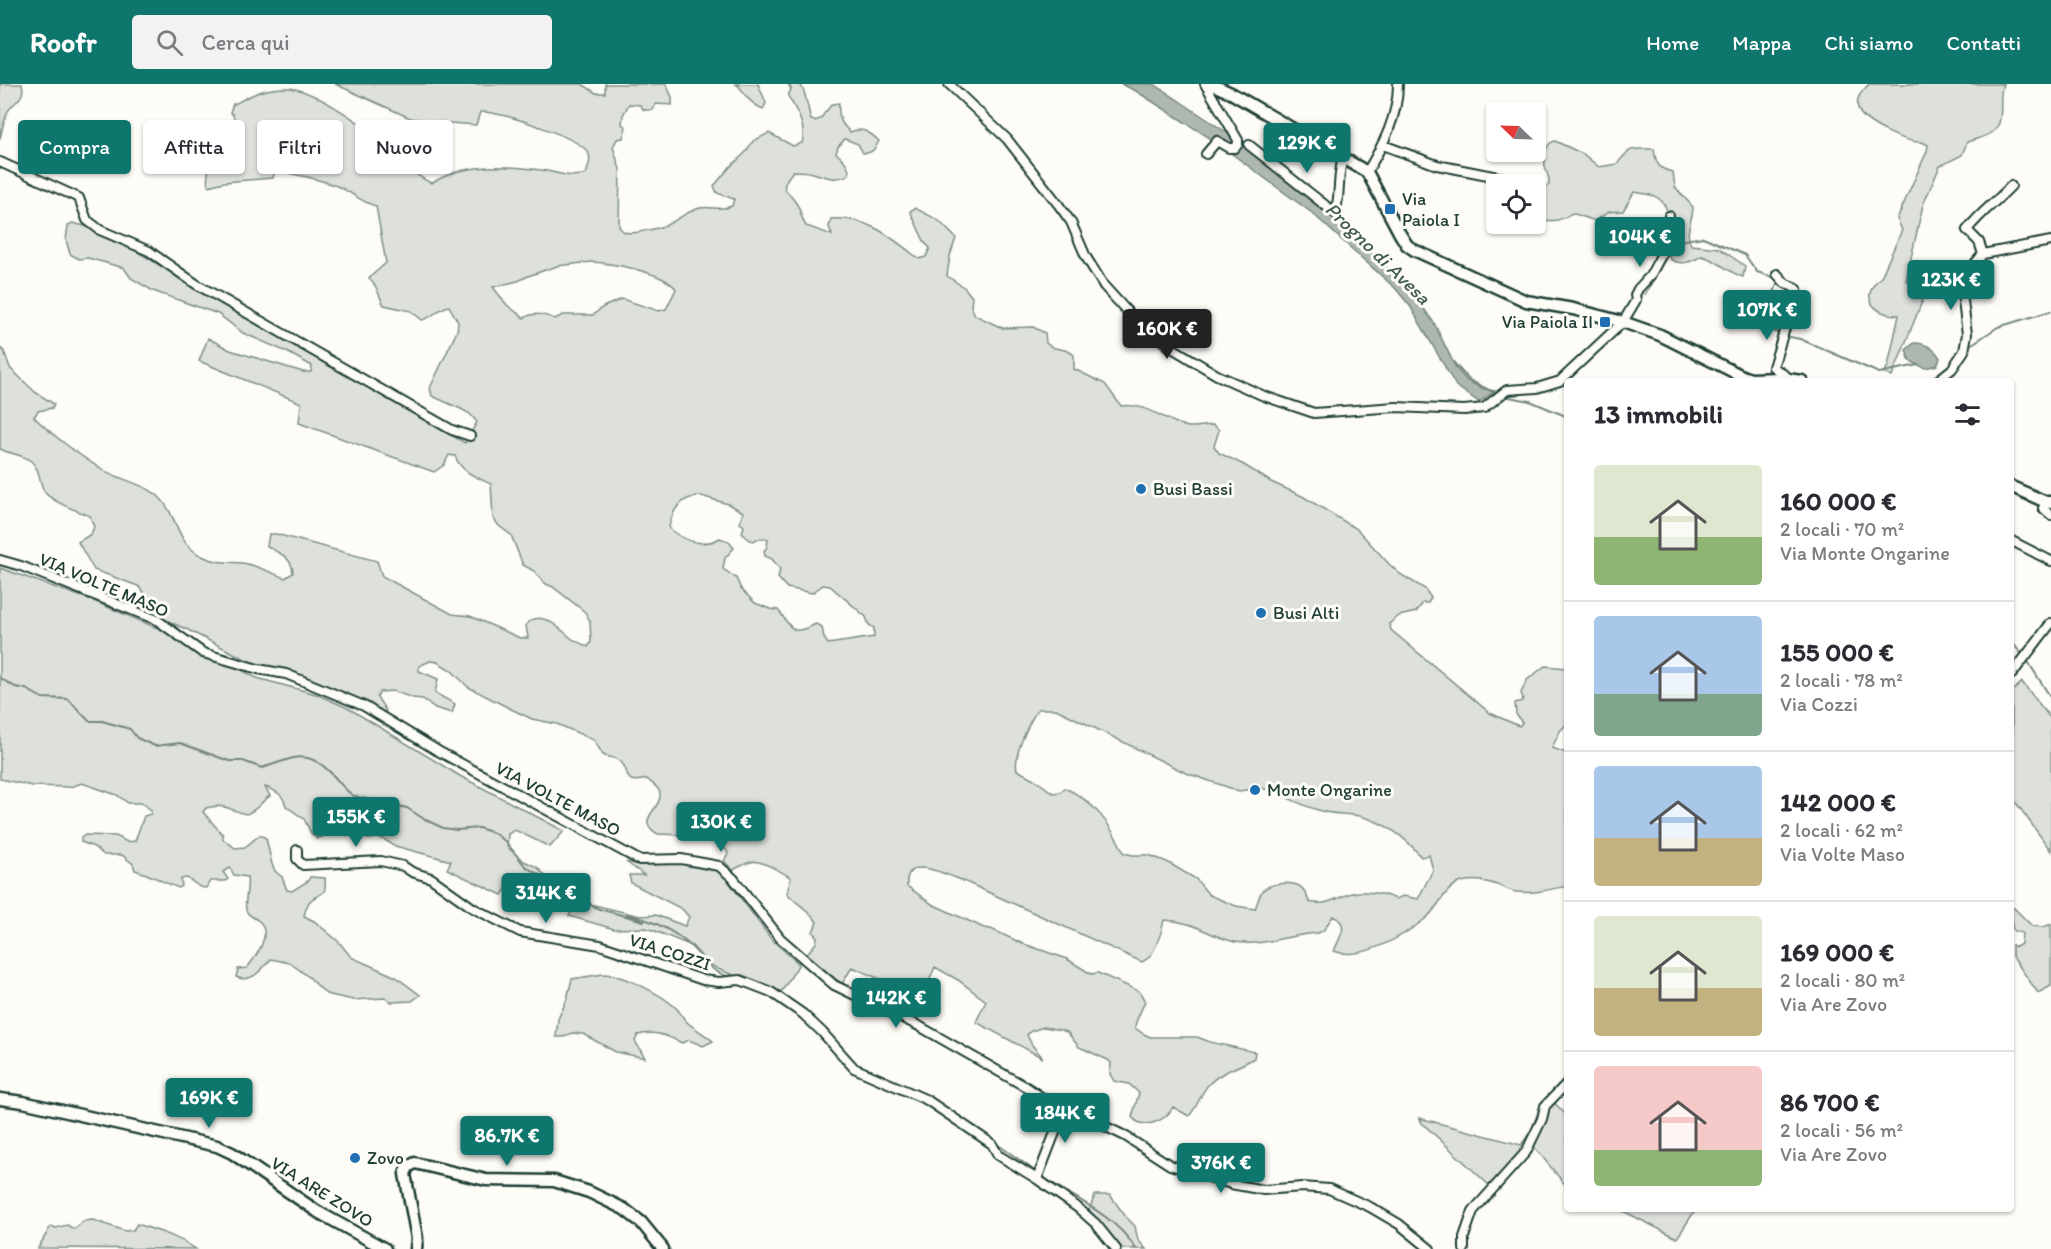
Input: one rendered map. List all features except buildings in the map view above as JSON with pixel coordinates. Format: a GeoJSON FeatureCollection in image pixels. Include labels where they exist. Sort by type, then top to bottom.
{"type":"FeatureCollection","features":[{"type":"Feature","properties":{"kind":"street"},"geometry":{"type":"LineString","coordinates":[[949,84],[1007,139],[1071,222],[1086,257],[1104,286],[1135,320],[1169,346],[1217,375],[1264,396],[1314,413],[1396,407],[1464,410],[1484,408],[1507,390],[1537,388],[1564,382]]}},
{"type":"Feature","properties":{"kind":"street"},"geometry":{"type":"LineString","coordinates":[[1205,84],[1238,140],[1235,148],[1229,148],[1217,141],[1212,144],[1206,154]]}},
{"type":"Feature","properties":{"kind":"street"},"geometry":{"type":"LineString","coordinates":[[1211,84],[1232,93],[1367,172],[1400,234],[1414,250],[1526,301],[1574,309],[1660,335],[1745,378]]}},
{"type":"Feature","properties":{"kind":"street"},"geometry":{"type":"LineString","coordinates":[[1367,172],[1383,145],[1396,107],[1398,84]]}},
{"type":"Feature","properties":{"kind":"street"},"geometry":{"type":"LineString","coordinates":[[1249,145],[1335,213],[1339,201],[1340,168],[1343,158]]}},
{"type":"Feature","properties":{"kind":"street"},"geometry":{"type":"LineString","coordinates":[[1383,145],[1437,165],[1486,175]]}},
{"type":"Feature","properties":{"kind":"street"},"geometry":{"type":"LineString","coordinates":[[0,162],[79,198],[87,220],[100,230],[149,251],[196,284],[453,430],[470,436]]}},
{"type":"Feature","properties":{"kind":"street"},"geometry":{"type":"LineString","coordinates":[[1983,254],[1978,242],[1967,230],[1982,212],[2012,186]]}},
{"type":"Feature","properties":{"kind":"street"},"geometry":{"type":"LineString","coordinates":[[1568,378],[1623,322],[1636,300],[1635,295],[1650,276],[1666,246],[1670,216]]}},
{"type":"Feature","properties":{"kind":"street"},"geometry":{"type":"LineString","coordinates":[[1941,378],[1952,369],[1964,351],[1967,334],[1961,284],[1972,267],[1983,254],[2051,241]]}},
{"type":"Feature","properties":{"kind":"street"},"geometry":{"type":"LineString","coordinates":[[1777,274],[1785,283],[1797,289],[1773,367],[1789,378]]}},
{"type":"Feature","properties":{"kind":"street"},"geometry":{"type":"LineString","coordinates":[[2014,488],[2049,503],[2043,508],[2051,515]]}},
{"type":"Feature","properties":{"kind":"street"},"geometry":{"type":"LineString","coordinates":[[2014,542],[2051,561]]}},
{"type":"Feature","properties":{"kind":"street","name":"VIA VOLTE MASO"},"geometry":{"type":"LineString","coordinates":[[0,560],[21,566],[157,620],[203,653],[258,669],[286,674],[364,706],[438,751],[639,860],[681,859],[719,866],[733,878],[780,938],[834,984],[919,1026],[1028,1088],[1063,1112]]}},
{"type":"Feature","properties":{"kind":"street"},"geometry":{"type":"LineString","coordinates":[[2014,670],[2051,623]]}},
{"type":"Feature","properties":{"kind":"street","name":"VIA COZZI"},"geometry":{"type":"LineString","coordinates":[[297,850],[297,860],[303,865],[381,861],[403,866],[412,872],[431,878],[473,908],[520,932],[600,945],[703,980],[718,982],[740,980],[771,992],[803,1014],[854,1068],[879,1081],[927,1100],[992,1144],[998,1155],[1037,1179],[1084,1213],[1116,1249]]}},
{"type":"Feature","properties":{"kind":"street"},"geometry":{"type":"LineString","coordinates":[[1464,1249],[1467,1226],[1473,1211],[1526,1152],[1542,1119],[1545,1106],[1564,1086]]}},
{"type":"Feature","properties":{"kind":"street","name":"VIA ARE ZOVO"},"geometry":{"type":"LineString","coordinates":[[0,1099],[23,1102],[217,1146],[318,1212],[385,1249]]}},
{"type":"Feature","properties":{"kind":"street"},"geometry":{"type":"LineString","coordinates":[[1037,1179],[1063,1112],[1094,1121],[1125,1136],[1170,1165],[1231,1184],[1264,1190],[1302,1187],[1329,1189],[1370,1207],[1399,1224],[1430,1249]]}},
{"type":"Feature","properties":{"kind":"street"},"geometry":{"type":"LineString","coordinates":[[416,1249],[417,1238],[405,1174],[408,1167],[415,1163],[486,1180],[554,1181],[589,1192],[624,1209],[641,1222],[663,1249]]}},
{"type":"Feature","properties":{"kind":"shaded area"},"geometry":{"type":"Polygon","coordinates":[[[0,84],[22,84],[23,89],[21,96],[8,111],[0,139],[0,84]]]}},
{"type":"Feature","properties":{"kind":"shaded area"},"geometry":{"type":"Polygon","coordinates":[[[335,84],[582,84],[596,93],[605,93],[605,84],[666,84],[672,97],[672,105],[656,104],[653,110],[644,110],[640,105],[629,104],[623,115],[622,124],[626,127],[623,138],[617,139],[613,147],[620,169],[619,226],[623,231],[630,233],[663,226],[700,208],[732,206],[734,199],[717,193],[714,186],[745,153],[753,141],[769,133],[793,146],[802,143],[802,124],[788,96],[791,89],[788,84],[800,84],[811,120],[820,119],[832,104],[839,103],[840,119],[850,132],[866,131],[879,141],[871,151],[863,153],[858,144],[845,139],[836,153],[848,167],[849,174],[840,178],[793,171],[785,182],[785,189],[798,206],[806,226],[832,235],[829,227],[831,219],[857,221],[879,230],[919,259],[926,257],[930,248],[925,243],[910,211],[915,208],[938,220],[956,238],[947,276],[965,288],[972,297],[971,306],[975,315],[1002,328],[1033,327],[1045,333],[1046,343],[1053,348],[1066,350],[1074,355],[1074,369],[1105,384],[1121,406],[1138,406],[1187,427],[1213,425],[1219,430],[1214,446],[1219,453],[1271,482],[1302,496],[1357,529],[1400,574],[1425,589],[1431,598],[1428,603],[1423,603],[1416,612],[1399,616],[1389,624],[1391,630],[1490,713],[1519,726],[1522,723],[1516,714],[1515,703],[1522,701],[1521,693],[1527,680],[1545,666],[1564,668],[1564,727],[1552,748],[1564,752],[1564,887],[1523,892],[1483,881],[1472,880],[1460,883],[1451,888],[1429,915],[1416,925],[1395,939],[1357,953],[1334,951],[1343,927],[1333,916],[1323,931],[1318,933],[1256,943],[1235,942],[1185,923],[1164,920],[1154,950],[1142,962],[959,879],[926,868],[911,871],[907,886],[932,904],[984,928],[1067,959],[1091,974],[1098,973],[1139,991],[1145,1001],[1135,1028],[1142,1033],[1150,1037],[1197,1037],[1255,1052],[1254,1058],[1219,1076],[1209,1084],[1189,1116],[1173,1107],[1160,1120],[1148,1124],[1142,1123],[1132,1117],[1139,1093],[1129,1084],[1114,1081],[1110,1074],[1111,1063],[1108,1060],[1079,1047],[1067,1032],[1044,1027],[1031,1031],[1027,1035],[1043,1058],[976,1022],[986,1001],[958,980],[935,967],[922,997],[852,967],[842,984],[806,955],[816,943],[817,937],[813,932],[817,922],[787,893],[791,878],[774,868],[754,861],[733,870],[724,861],[728,853],[715,842],[685,835],[658,834],[651,829],[648,819],[659,799],[658,789],[647,779],[631,780],[620,761],[603,755],[594,740],[557,724],[532,719],[511,709],[468,687],[452,671],[438,662],[430,661],[419,666],[419,671],[438,679],[435,693],[455,704],[452,713],[435,708],[423,699],[393,691],[380,692],[377,697],[386,711],[380,715],[353,698],[320,683],[261,667],[144,610],[148,597],[138,586],[94,570],[78,542],[91,534],[94,527],[90,516],[52,499],[44,491],[36,468],[31,461],[0,449],[0,348],[4,351],[10,368],[35,392],[54,404],[52,408],[38,411],[34,417],[69,447],[99,467],[143,487],[160,498],[187,544],[202,556],[217,561],[248,564],[285,578],[293,573],[290,563],[284,556],[267,546],[269,534],[276,534],[377,561],[382,576],[452,614],[470,616],[520,638],[528,638],[526,625],[531,620],[543,619],[588,647],[591,642],[590,621],[585,612],[546,584],[534,571],[523,565],[511,535],[493,518],[491,484],[465,470],[455,456],[449,455],[444,465],[434,472],[299,423],[301,403],[199,361],[208,338],[230,350],[303,372],[311,372],[312,366],[287,352],[243,333],[218,314],[153,291],[131,278],[124,268],[88,258],[79,259],[70,254],[66,240],[68,226],[72,223],[85,226],[128,246],[258,325],[345,371],[396,404],[465,443],[477,422],[470,414],[432,396],[430,388],[457,331],[458,322],[449,306],[422,320],[411,311],[384,305],[369,278],[386,263],[376,206],[331,184],[293,174],[343,174],[343,120],[257,120],[257,174],[274,174],[273,178],[224,182],[208,186],[207,180],[208,174],[245,174],[245,120],[234,120],[230,112],[233,104],[263,91],[286,88],[297,89],[322,100],[355,121],[355,174],[417,174],[432,183],[457,172],[485,167],[528,168],[574,176],[586,174],[590,160],[588,152],[554,132],[503,115],[480,112],[476,125],[453,123],[453,120],[410,118],[335,84]],[[591,262],[557,266],[518,281],[493,287],[507,305],[524,318],[536,314],[555,319],[563,315],[593,315],[603,307],[622,299],[659,311],[666,309],[676,289],[670,283],[649,273],[624,266],[591,262]],[[701,496],[688,499],[675,510],[669,528],[693,542],[714,541],[720,538],[728,541],[734,548],[725,558],[723,569],[736,578],[741,589],[755,603],[778,610],[792,629],[801,630],[816,624],[822,627],[828,644],[874,637],[874,628],[869,625],[866,617],[830,586],[823,585],[812,593],[787,588],[778,578],[780,569],[772,559],[765,556],[764,551],[768,539],[753,541],[748,539],[742,533],[744,526],[740,523],[743,512],[728,504],[701,496]],[[1038,709],[1026,730],[1017,756],[1017,770],[1053,793],[1065,788],[1075,793],[1100,815],[1124,853],[1149,855],[1167,862],[1196,879],[1209,895],[1236,906],[1255,909],[1265,888],[1285,883],[1301,887],[1309,902],[1315,903],[1326,902],[1357,892],[1374,893],[1396,899],[1403,896],[1418,899],[1433,870],[1429,855],[1421,857],[1394,831],[1369,819],[1355,815],[1323,812],[1261,788],[1239,791],[1186,773],[1056,709],[1038,709]]]}},
{"type":"Feature","properties":{"kind":"shaded area"},"geometry":{"type":"Polygon","coordinates":[[[736,84],[758,84],[766,103],[763,109],[751,102],[736,84]]]}},
{"type":"Feature","properties":{"kind":"shaded area"},"geometry":{"type":"Polygon","coordinates":[[[1121,84],[1154,84],[1226,132],[1330,213],[1409,288],[1434,323],[1456,368],[1467,381],[1484,389],[1495,391],[1479,402],[1456,386],[1410,306],[1396,289],[1312,213],[1213,140],[1136,91],[1121,84]]]}},
{"type":"Feature","properties":{"kind":"shaded area"},"geometry":{"type":"Polygon","coordinates":[[[1869,84],[2003,84],[1998,126],[1988,135],[1967,142],[1962,155],[1940,166],[1923,205],[1906,280],[1925,294],[1892,377],[1884,373],[1888,366],[1899,315],[1882,312],[1872,303],[1870,297],[1874,284],[1881,277],[1902,230],[1897,219],[1928,145],[1896,136],[1876,126],[1861,114],[1858,101],[1860,94],[1869,84]]]}},
{"type":"Feature","properties":{"kind":"shaded area"},"geometry":{"type":"Polygon","coordinates":[[[1555,141],[1583,154],[1599,167],[1617,164],[1626,153],[1633,149],[1654,149],[1659,165],[1673,172],[1675,187],[1693,207],[1688,235],[1691,245],[1719,248],[1745,266],[1743,277],[1702,256],[1686,262],[1670,259],[1667,248],[1671,229],[1668,214],[1658,198],[1649,195],[1634,192],[1623,211],[1609,212],[1595,221],[1572,213],[1555,220],[1546,220],[1546,186],[1549,185],[1549,177],[1545,162],[1546,149],[1550,143],[1555,141]]]}},
{"type":"Feature","properties":{"kind":"shaded area"},"geometry":{"type":"Polygon","coordinates":[[[1914,343],[1926,345],[1935,351],[1940,358],[1937,365],[1925,368],[1910,361],[1906,350],[1914,343]]]}},
{"type":"Feature","properties":{"kind":"shaded area"},"geometry":{"type":"Polygon","coordinates":[[[0,568],[91,600],[162,630],[257,678],[316,694],[348,708],[460,776],[564,831],[550,847],[515,830],[508,834],[507,847],[524,861],[537,867],[550,881],[569,890],[586,903],[640,916],[656,915],[685,926],[689,917],[682,909],[631,883],[629,875],[644,875],[626,862],[689,864],[712,868],[723,874],[771,939],[799,964],[782,991],[774,991],[718,969],[707,963],[692,946],[655,931],[646,928],[614,929],[569,916],[572,910],[514,877],[502,895],[447,869],[451,861],[395,846],[377,837],[370,839],[333,832],[317,839],[304,819],[286,806],[281,796],[265,787],[270,796],[250,813],[246,814],[218,806],[206,808],[203,812],[223,835],[223,839],[235,848],[245,847],[260,835],[266,838],[272,864],[275,871],[282,877],[287,890],[292,891],[308,881],[310,877],[325,878],[324,892],[310,901],[304,916],[314,921],[339,942],[351,957],[396,977],[420,995],[412,1001],[391,1002],[385,998],[353,1000],[326,994],[290,963],[271,959],[251,977],[241,979],[236,977],[238,969],[247,968],[254,958],[261,946],[264,933],[260,922],[250,916],[246,910],[247,877],[234,875],[230,868],[223,872],[228,879],[210,881],[206,888],[200,887],[187,878],[181,879],[182,886],[179,888],[173,886],[135,870],[133,864],[122,855],[104,855],[94,847],[81,842],[81,838],[85,835],[116,836],[127,842],[135,841],[144,816],[151,814],[151,810],[142,803],[128,803],[117,795],[82,783],[70,787],[32,786],[0,779],[0,568]]]}},
{"type":"Feature","properties":{"kind":"shaded area"},"geometry":{"type":"Polygon","coordinates":[[[2022,682],[2051,719],[2051,851],[2014,800],[2014,690],[2022,682]]]}},
{"type":"Feature","properties":{"kind":"shaded area"},"geometry":{"type":"Polygon","coordinates":[[[2014,908],[2032,926],[2044,927],[2051,924],[2051,986],[2038,993],[2014,959],[2014,946],[2021,944],[2022,933],[2014,931],[2014,908]]]}},
{"type":"Feature","properties":{"kind":"shaded area"},"geometry":{"type":"Polygon","coordinates":[[[603,974],[620,977],[661,996],[677,1009],[689,1024],[713,1041],[703,1046],[689,1040],[682,1043],[655,1033],[638,1035],[635,1041],[645,1058],[616,1052],[583,1034],[572,1033],[564,1037],[556,1037],[558,1019],[567,999],[572,979],[603,974]]]}},
{"type":"Feature","properties":{"kind":"shaded area"},"geometry":{"type":"Polygon","coordinates":[[[1549,1097],[1564,1113],[1564,1183],[1531,1143],[1491,1187],[1419,1118],[1521,1145],[1531,1131],[1541,1104],[1549,1097]]]}},
{"type":"Feature","properties":{"kind":"shaded area"},"geometry":{"type":"Polygon","coordinates":[[[1095,1195],[1110,1195],[1135,1226],[1138,1240],[1146,1249],[1123,1249],[1089,1210],[1095,1195]]]}},
{"type":"Feature","properties":{"kind":"shaded area"},"geometry":{"type":"Polygon","coordinates":[[[1625,1212],[1694,1212],[1677,1238],[1625,1212]]]}},
{"type":"Feature","properties":{"kind":"shaded area"},"geometry":{"type":"Polygon","coordinates":[[[93,1220],[125,1231],[133,1230],[137,1224],[175,1237],[196,1249],[38,1248],[51,1226],[56,1228],[67,1225],[74,1229],[84,1221],[93,1220]]]}},
{"type":"Feature","properties":{"kind":"waterway"},"geometry":{"type":"LineString","coordinates":[[1645,294],[1671,249],[1684,240],[1703,237],[1745,255],[1757,272],[1779,279],[1762,326],[1780,334]]}},
{"type":"Feature","properties":{"kind":"waterway"},"geometry":{"type":"LineString","coordinates":[[1969,346],[1998,327],[2051,311]]}},
{"type":"Feature","properties":{"kind":"waterway"},"geometry":{"type":"LineString","coordinates":[[1785,336],[1800,339],[1879,373],[1918,365]]}},
{"type":"Feature","properties":{"kind":"waterway","name":"Progno di Avesa"},"geometry":{"type":"LineString","coordinates":[[1453,362],[1469,380],[1499,395]]}},
{"type":"Feature","properties":{"kind":"waterway","name":"Progno di Avesa"},"geometry":{"type":"LineString","coordinates":[[1504,396],[1530,401],[1564,415]]}},
{"type":"Feature","properties":{"kind":"waterway","name":"Progno di Avesa"},"geometry":{"type":"LineString","coordinates":[[2014,645],[2023,656]]}},
{"type":"Feature","properties":{"kind":"waterway","name":"Progno di Avesa"},"geometry":{"type":"LineString","coordinates":[[2027,660],[2051,698]]}},
{"type":"Feature","properties":{"kind":"waterway"},"geometry":{"type":"LineString","coordinates":[[0,678],[42,698],[68,699],[89,721],[102,721],[130,729],[137,738],[155,746],[180,743],[229,761],[243,761],[262,768],[298,757],[306,758],[322,765],[354,796],[407,808],[443,828],[457,830],[479,828],[494,833],[506,842],[525,866],[563,890],[599,909],[644,921],[626,914],[634,916],[665,928],[686,942],[713,969],[734,977]]}},
{"type":"Feature","properties":{"kind":"waterway"},"geometry":{"type":"LineString","coordinates":[[995,1143],[1108,1219],[1136,1249]]}},
{"type":"Feature","properties":{"kind":"place","name":"Via Paiola I"},"geometry":{"type":"Point","coordinates":[1390,209]}},
{"type":"Feature","properties":{"kind":"place","name":"Via Paiola II"},"geometry":{"type":"Point","coordinates":[1605,322]}},
{"type":"Feature","properties":{"kind":"place","name":"Busi Bassi"},"geometry":{"type":"Point","coordinates":[1141,489]}},
{"type":"Feature","properties":{"kind":"place","name":"Busi Alti"},"geometry":{"type":"Point","coordinates":[1261,613]}},
{"type":"Feature","properties":{"kind":"place","name":"Monte Ongarine"},"geometry":{"type":"Point","coordinates":[1255,790]}},
{"type":"Feature","properties":{"kind":"place","name":"Zovo"},"geometry":{"type":"Point","coordinates":[355,1158]}}]}
